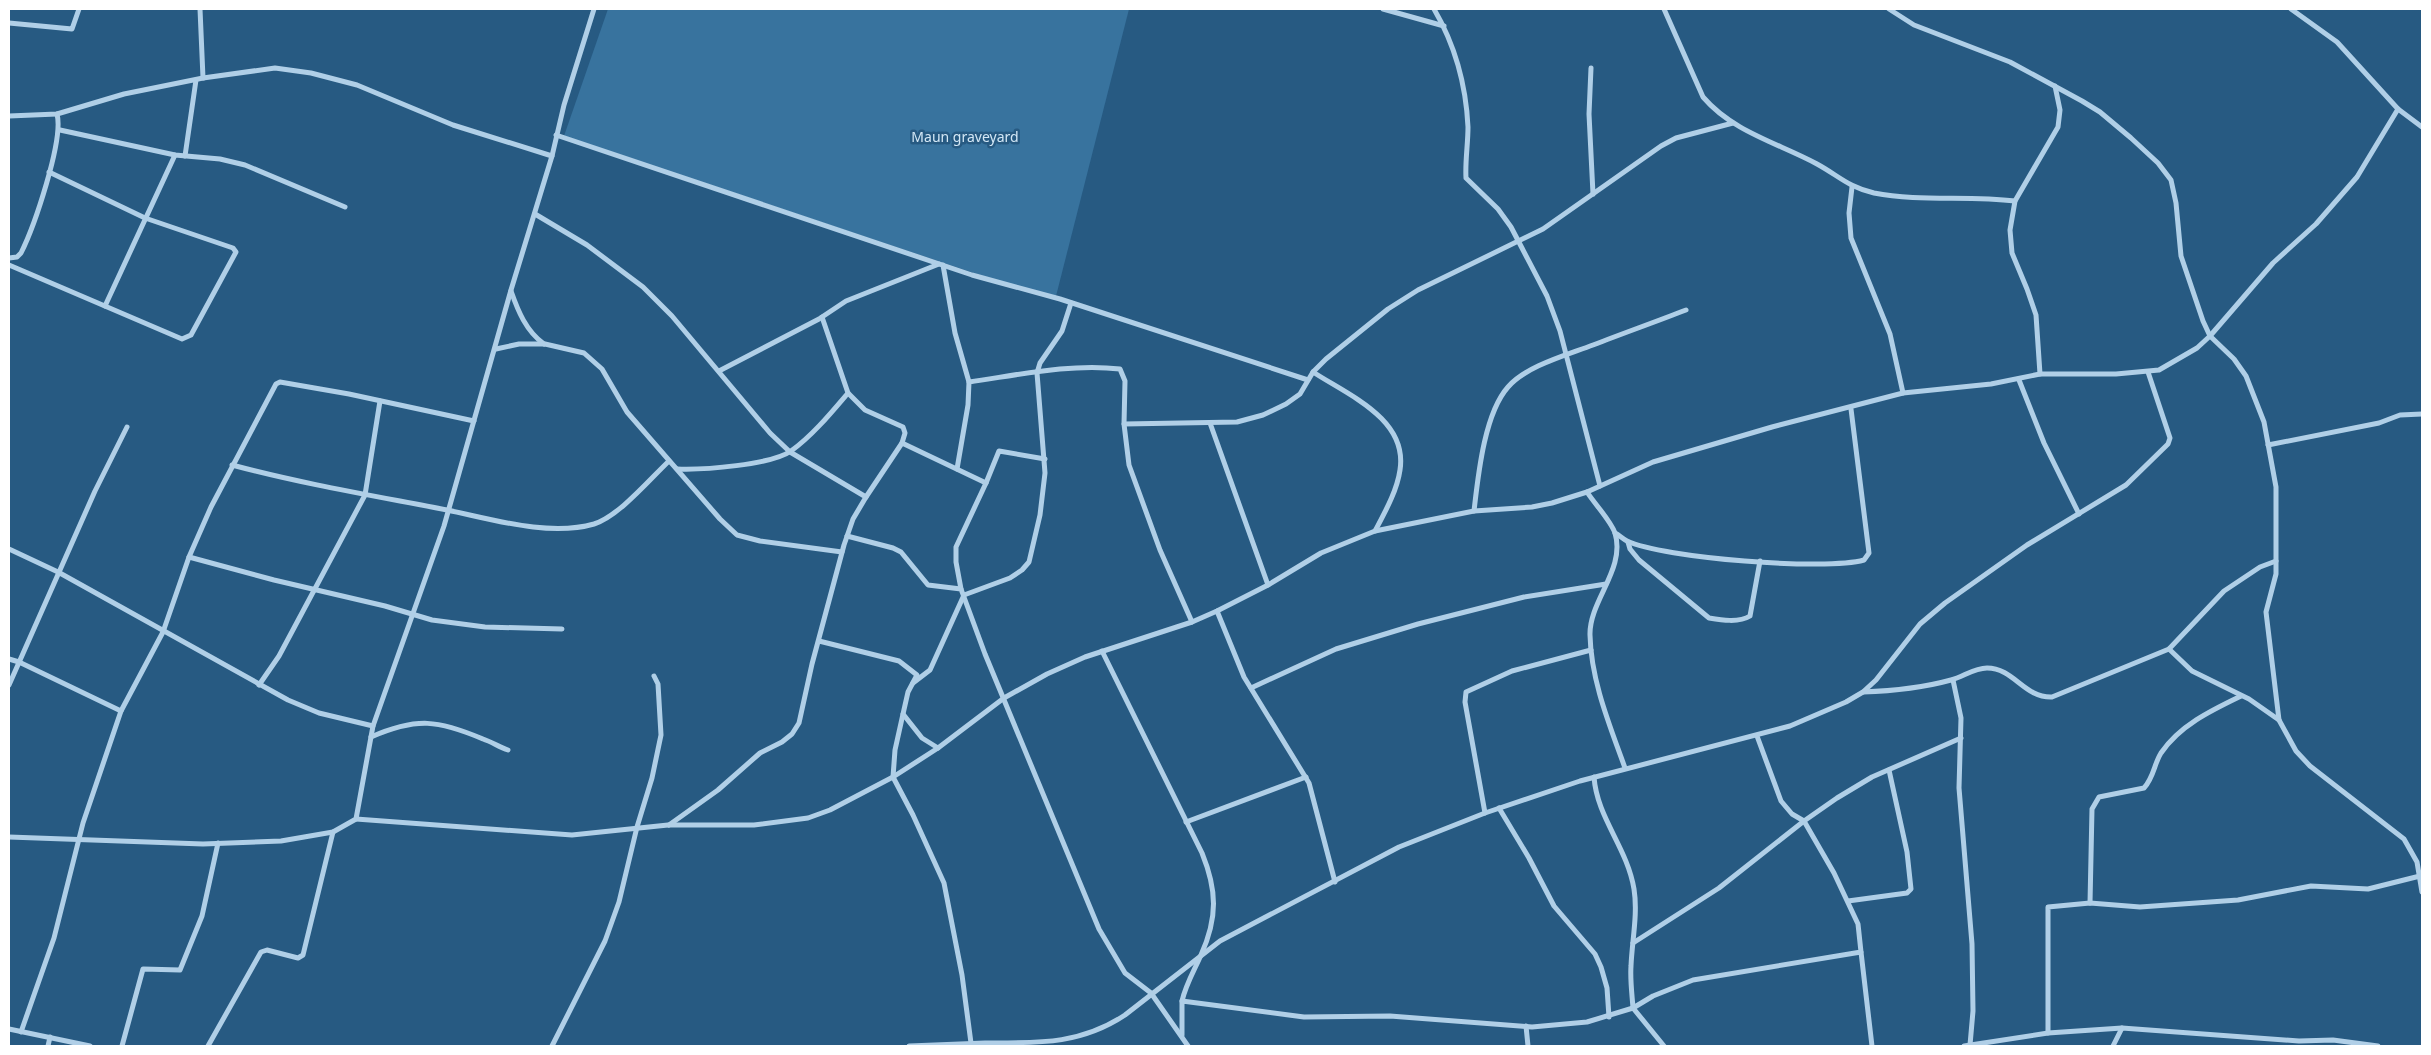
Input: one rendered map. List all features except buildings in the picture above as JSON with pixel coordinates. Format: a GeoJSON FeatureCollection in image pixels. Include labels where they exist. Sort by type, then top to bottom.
{"type":"FeatureCollection","features":[{"type":"Feature","properties":{"kind":"street"},"geometry":{"type":"LineString","coordinates":[[9,23],[72,29],[79,9]]}},
{"type":"Feature","properties":{"kind":"street"},"geometry":{"type":"LineString","coordinates":[[200,9],[203,78]]}},
{"type":"Feature","properties":{"kind":"street"},"geometry":{"type":"LineString","coordinates":[[356,819],[372,726],[414,615],[448,510],[594,9]]}},
{"type":"Feature","properties":{"kind":"street"},"geometry":{"type":"LineString","coordinates":[[1383,9],[1444,26]]}},
{"type":"Feature","properties":{"kind":"street"},"geometry":{"type":"LineString","coordinates":[[1434,9],[1444,26],[1459,65],[1465,96],[1468,129],[1466,178],[1498,209],[1511,227],[1547,296],[1566,355],[1600,486]]}},
{"type":"Feature","properties":{"kind":"street"},"geometry":{"type":"LineString","coordinates":[[1664,9],[1703,97],[1711,107],[1732,123],[1777,147],[1817,164],[1852,187],[1892,196],[2015,201]]}},
{"type":"Feature","properties":{"kind":"street"},"geometry":{"type":"LineString","coordinates":[[1889,9],[1914,25],[2010,62],[2100,112],[2158,163],[2171,180],[2183,263],[2189,285],[2210,336],[2234,359],[2246,376],[2264,422],[2276,487],[2276,574],[2266,612],[2279,720],[2296,751],[2310,766],[2404,839],[2419,862],[2422,892]]}},
{"type":"Feature","properties":{"kind":"street"},"geometry":{"type":"LineString","coordinates":[[2291,9],[2337,42],[2398,109],[2422,127]]}},
{"type":"Feature","properties":{"kind":"street"},"geometry":{"type":"LineString","coordinates":[[9,116],[57,114],[124,94],[203,78],[275,68],[311,73],[357,85],[453,124],[552,156]]}},
{"type":"Feature","properties":{"kind":"street"},"geometry":{"type":"LineString","coordinates":[[1591,68],[1589,114],[1593,194]]}},
{"type":"Feature","properties":{"kind":"street"},"geometry":{"type":"LineString","coordinates":[[186,156],[196,80]]}},
{"type":"Feature","properties":{"kind":"street"},"geometry":{"type":"LineString","coordinates":[[2040,374],[2036,315],[2028,289],[2012,252],[2010,230],[2015,201],[2058,126],[2060,110],[2055,86]]}},
{"type":"Feature","properties":{"kind":"street"},"geometry":{"type":"LineString","coordinates":[[9,837],[218,843],[281,841],[333,832],[356,819],[572,835],[607,833],[637,827],[668,825],[754,825],[789,822],[830,810],[893,777],[938,748],[1004,698],[1047,674],[1102,651],[1217,612],[1268,585],[1321,553],[1375,531],[1474,511],[1532,507],[1587,492],[1638,468],[1678,454],[1772,427],[1903,394],[2019,380],[2040,374],[2148,372],[2159,370],[2197,348],[2210,336],[2273,263],[2316,224],[2357,177],[2398,109]]}},
{"type":"Feature","properties":{"kind":"street"},"geometry":{"type":"LineString","coordinates":[[9,258],[17,257],[24,246],[49,172],[60,130],[57,114]]}},
{"type":"Feature","properties":{"kind":"street"},"geometry":{"type":"LineString","coordinates":[[1124,424],[1210,424],[1237,422],[1286,404],[1300,394],[1313,372],[1369,322],[1403,299],[1449,274],[1518,243],[1543,229],[1644,157],[1676,138],[1732,123]]}},
{"type":"Feature","properties":{"kind":"street"},"geometry":{"type":"LineString","coordinates":[[60,130],[175,155],[220,159],[245,165],[345,207]]}},
{"type":"Feature","properties":{"kind":"street"},"geometry":{"type":"LineString","coordinates":[[556,136],[941,264],[1071,303],[1308,380]]}},
{"type":"Feature","properties":{"kind":"street"},"geometry":{"type":"LineString","coordinates":[[105,306],[175,155]]}},
{"type":"Feature","properties":{"kind":"street"},"geometry":{"type":"LineString","coordinates":[[9,264],[182,339],[186,339],[191,335],[236,252],[233,248],[146,218],[49,172]]}},
{"type":"Feature","properties":{"kind":"street"},"geometry":{"type":"LineString","coordinates":[[1852,187],[1849,213],[1851,238],[1890,334],[1903,394]]}},
{"type":"Feature","properties":{"kind":"street"},"geometry":{"type":"LineString","coordinates":[[535,214],[587,245],[643,287],[672,316],[770,433],[790,452],[866,497]]}},
{"type":"Feature","properties":{"kind":"street"},"geometry":{"type":"LineString","coordinates":[[719,371],[822,317],[846,301],[941,264]]}},
{"type":"Feature","properties":{"kind":"street"},"geometry":{"type":"LineString","coordinates":[[941,264],[969,382],[968,405],[957,469]]}},
{"type":"Feature","properties":{"kind":"street"},"geometry":{"type":"LineString","coordinates":[[511,290],[520,314],[532,333],[545,344]]}},
{"type":"Feature","properties":{"kind":"street"},"geometry":{"type":"LineString","coordinates":[[848,536],[893,548],[901,552],[928,585],[962,592],[1010,578],[1022,570],[1029,562],[1040,515],[1046,459],[1037,373],[1040,363],[1062,331],[1071,303]]}},
{"type":"Feature","properties":{"kind":"street"},"geometry":{"type":"LineString","coordinates":[[1474,511],[1483,449],[1495,408],[1507,387],[1523,374],[1566,355],[1686,310]]}},
{"type":"Feature","properties":{"kind":"street"},"geometry":{"type":"LineString","coordinates":[[668,825],[718,790],[760,753],[782,742],[792,734],[799,723],[842,552],[853,519],[902,443],[905,433],[903,427],[865,410],[848,393],[822,317]]}},
{"type":"Feature","properties":{"kind":"street"},"geometry":{"type":"LineString","coordinates":[[496,349],[511,345],[545,344],[577,350],[594,361],[602,369],[619,402],[669,462],[720,519],[737,535],[752,540],[842,552]]}},
{"type":"Feature","properties":{"kind":"street"},"geometry":{"type":"LineString","coordinates":[[969,382],[1090,368],[1120,369],[1125,382],[1124,424],[1129,464],[1134,482],[1192,622]]}},
{"type":"Feature","properties":{"kind":"street"},"geometry":{"type":"LineString","coordinates":[[1313,372],[1384,419],[1397,443],[1401,456],[1400,470],[1390,500],[1375,531]]}},
{"type":"Feature","properties":{"kind":"street"},"geometry":{"type":"LineString","coordinates":[[909,1046],[1057,1044],[1091,1033],[1109,1026],[1201,955],[1240,930],[1399,847],[1485,813],[1594,777],[1757,736],[1823,713],[1863,692],[1876,680],[1920,624],[1939,608],[1979,577],[2026,545],[2126,485],[2168,444],[2168,432],[2148,372]]}},
{"type":"Feature","properties":{"kind":"street"},"geometry":{"type":"LineString","coordinates":[[2019,380],[2044,443],[2079,514]]}},
{"type":"Feature","properties":{"kind":"street"},"geometry":{"type":"LineString","coordinates":[[21,1032],[54,938],[80,839],[121,711],[163,632],[189,557],[232,465],[278,382],[320,388],[474,421]]}},
{"type":"Feature","properties":{"kind":"street"},"geometry":{"type":"LineString","coordinates":[[677,469],[733,466],[790,452],[848,393]]}},
{"type":"Feature","properties":{"kind":"street"},"geometry":{"type":"LineString","coordinates":[[259,685],[279,656],[365,495],[380,402]]}},
{"type":"Feature","properties":{"kind":"street"},"geometry":{"type":"LineString","coordinates":[[1587,492],[1615,533],[1628,542],[1677,554],[1820,564],[1857,562],[1869,553],[1863,490],[1851,408]]}},
{"type":"Feature","properties":{"kind":"street"},"geometry":{"type":"LineString","coordinates":[[2268,445],[2379,423],[2400,415],[2422,414]]}},
{"type":"Feature","properties":{"kind":"street"},"geometry":{"type":"LineString","coordinates":[[1210,424],[1268,585]]}},
{"type":"Feature","properties":{"kind":"street"},"geometry":{"type":"LineString","coordinates":[[9,685],[95,490],[127,426]]}},
{"type":"Feature","properties":{"kind":"street"},"geometry":{"type":"LineString","coordinates":[[902,443],[986,483]]}},
{"type":"Feature","properties":{"kind":"street"},"geometry":{"type":"LineString","coordinates":[[1046,459],[999,451],[956,547],[956,562],[962,592],[1099,929],[1125,972],[1152,994],[1188,1046]]}},
{"type":"Feature","properties":{"kind":"street"},"geometry":{"type":"LineString","coordinates":[[232,465],[365,495],[535,526],[581,527],[595,524],[626,502],[669,462]]}},
{"type":"Feature","properties":{"kind":"street"},"geometry":{"type":"LineString","coordinates":[[1615,533],[1614,561],[1592,622],[1591,650],[1598,689],[1624,768]]}},
{"type":"Feature","properties":{"kind":"street"},"geometry":{"type":"LineString","coordinates":[[1628,542],[1630,549],[1639,560],[1709,618],[1721,620],[1745,619],[1750,616],[1760,561]]}},
{"type":"Feature","properties":{"kind":"street"},"geometry":{"type":"LineString","coordinates":[[9,549],[58,572],[288,700],[319,713],[372,726]]}},
{"type":"Feature","properties":{"kind":"street"},"geometry":{"type":"LineString","coordinates":[[189,557],[314,590],[385,606],[432,620],[485,627],[562,629]]}},
{"type":"Feature","properties":{"kind":"street"},"geometry":{"type":"LineString","coordinates":[[1863,692],[1906,690],[1953,680],[1980,668],[1988,668],[2004,672],[2034,695],[2052,697],[2169,649],[2224,591],[2260,567],[2276,561]]}},
{"type":"Feature","properties":{"kind":"street"},"geometry":{"type":"LineString","coordinates":[[1251,688],[1336,649],[1418,624],[1524,597],[1606,584]]}},
{"type":"Feature","properties":{"kind":"street"},"geometry":{"type":"LineString","coordinates":[[913,683],[930,670],[962,592]]}},
{"type":"Feature","properties":{"kind":"street"},"geometry":{"type":"LineString","coordinates":[[1217,612],[1251,688],[1306,778],[1313,793],[1335,882]]}},
{"type":"Feature","properties":{"kind":"street"},"geometry":{"type":"LineString","coordinates":[[819,641],[899,661],[917,675],[906,698],[896,743],[893,777],[922,832],[944,883],[962,975],[971,1044]]}},
{"type":"Feature","properties":{"kind":"street"},"geometry":{"type":"LineString","coordinates":[[2169,649],[2192,670],[2249,699],[2279,720]]}},
{"type":"Feature","properties":{"kind":"street"},"geometry":{"type":"LineString","coordinates":[[1485,813],[1465,702],[1466,692],[1512,671],[1591,650]]}},
{"type":"Feature","properties":{"kind":"street"},"geometry":{"type":"LineString","coordinates":[[1102,651],[1207,866],[1214,894],[1214,911],[1201,955],[1190,975],[1182,1001],[1182,1035]]}},
{"type":"Feature","properties":{"kind":"street"},"geometry":{"type":"LineString","coordinates":[[9,659],[121,711]]}},
{"type":"Feature","properties":{"kind":"street"},"geometry":{"type":"LineString","coordinates":[[552,1046],[605,941],[618,902],[637,827],[652,778],[661,735],[659,690],[654,676]]}},
{"type":"Feature","properties":{"kind":"street"},"geometry":{"type":"LineString","coordinates":[[1953,680],[1961,718],[1959,788],[1973,976],[1967,1046],[2048,1033],[2122,1028],[2299,1041],[2333,1040],[2378,1046]]}},
{"type":"Feature","properties":{"kind":"street"},"geometry":{"type":"LineString","coordinates":[[2090,903],[2092,809],[2099,797],[2144,788],[2156,768],[2160,754],[2181,731],[2206,712],[2241,696]]}},
{"type":"Feature","properties":{"kind":"street"},"geometry":{"type":"LineString","coordinates":[[903,714],[922,738],[938,748]]}},
{"type":"Feature","properties":{"kind":"street"},"geometry":{"type":"LineString","coordinates":[[371,737],[402,725],[429,722],[470,733],[508,750]]}},
{"type":"Feature","properties":{"kind":"street"},"geometry":{"type":"LineString","coordinates":[[1757,736],[1781,800],[1792,814],[1804,821],[1834,873],[1858,924],[1872,1046]]}},
{"type":"Feature","properties":{"kind":"street"},"geometry":{"type":"LineString","coordinates":[[1633,943],[1719,888],[1804,821],[1854,788],[1961,738]]}},
{"type":"Feature","properties":{"kind":"street"},"geometry":{"type":"LineString","coordinates":[[1848,901],[1907,893],[1911,889],[1907,852],[1889,770]]}},
{"type":"Feature","properties":{"kind":"street"},"geometry":{"type":"LineString","coordinates":[[1594,777],[1598,803],[1622,850],[1634,889],[1631,987],[1633,1008],[1664,1046]]}},
{"type":"Feature","properties":{"kind":"street"},"geometry":{"type":"LineString","coordinates":[[1186,822],[1306,778]]}},
{"type":"Feature","properties":{"kind":"street"},"geometry":{"type":"LineString","coordinates":[[1499,808],[1529,858],[1554,906],[1595,954],[1602,966],[1607,988],[1609,1017]]}},
{"type":"Feature","properties":{"kind":"street"},"geometry":{"type":"LineString","coordinates":[[208,1046],[261,952],[267,950],[298,958],[303,955],[333,832]]}},
{"type":"Feature","properties":{"kind":"street"},"geometry":{"type":"LineString","coordinates":[[122,1046],[143,969],[180,970],[202,916],[218,843]]}},
{"type":"Feature","properties":{"kind":"street"},"geometry":{"type":"LineString","coordinates":[[2048,1033],[2048,909],[2050,906],[2090,903],[2140,907],[2238,900],[2311,886],[2368,889],[2420,876]]}},
{"type":"Feature","properties":{"kind":"street"},"geometry":{"type":"LineString","coordinates":[[1182,1001],[1304,1016],[1390,1016],[1526,1026],[1586,1022],[1609,1017],[1633,1008],[1653,996],[1693,980],[1861,952]]}},
{"type":"Feature","properties":{"kind":"street"},"geometry":{"type":"LineString","coordinates":[[1526,1026],[1528,1046]]}},
{"type":"Feature","properties":{"kind":"street"},"geometry":{"type":"LineString","coordinates":[[2113,1046],[2122,1028]]}},
{"type":"Feature","properties":{"kind":"street"},"geometry":{"type":"LineString","coordinates":[[9,1029],[90,1046]]}},
{"type":"Feature","properties":{"kind":"street"},"geometry":{"type":"LineString","coordinates":[[48,1046],[50,1037]]}},
{"type":"Feature","properties":{"kind":"green space","name":"Maun graveyard"},"geometry":{"type":"Polygon","coordinates":[[[608,9],[1129,9],[1055,300],[564,136],[608,9]]]}}]}
